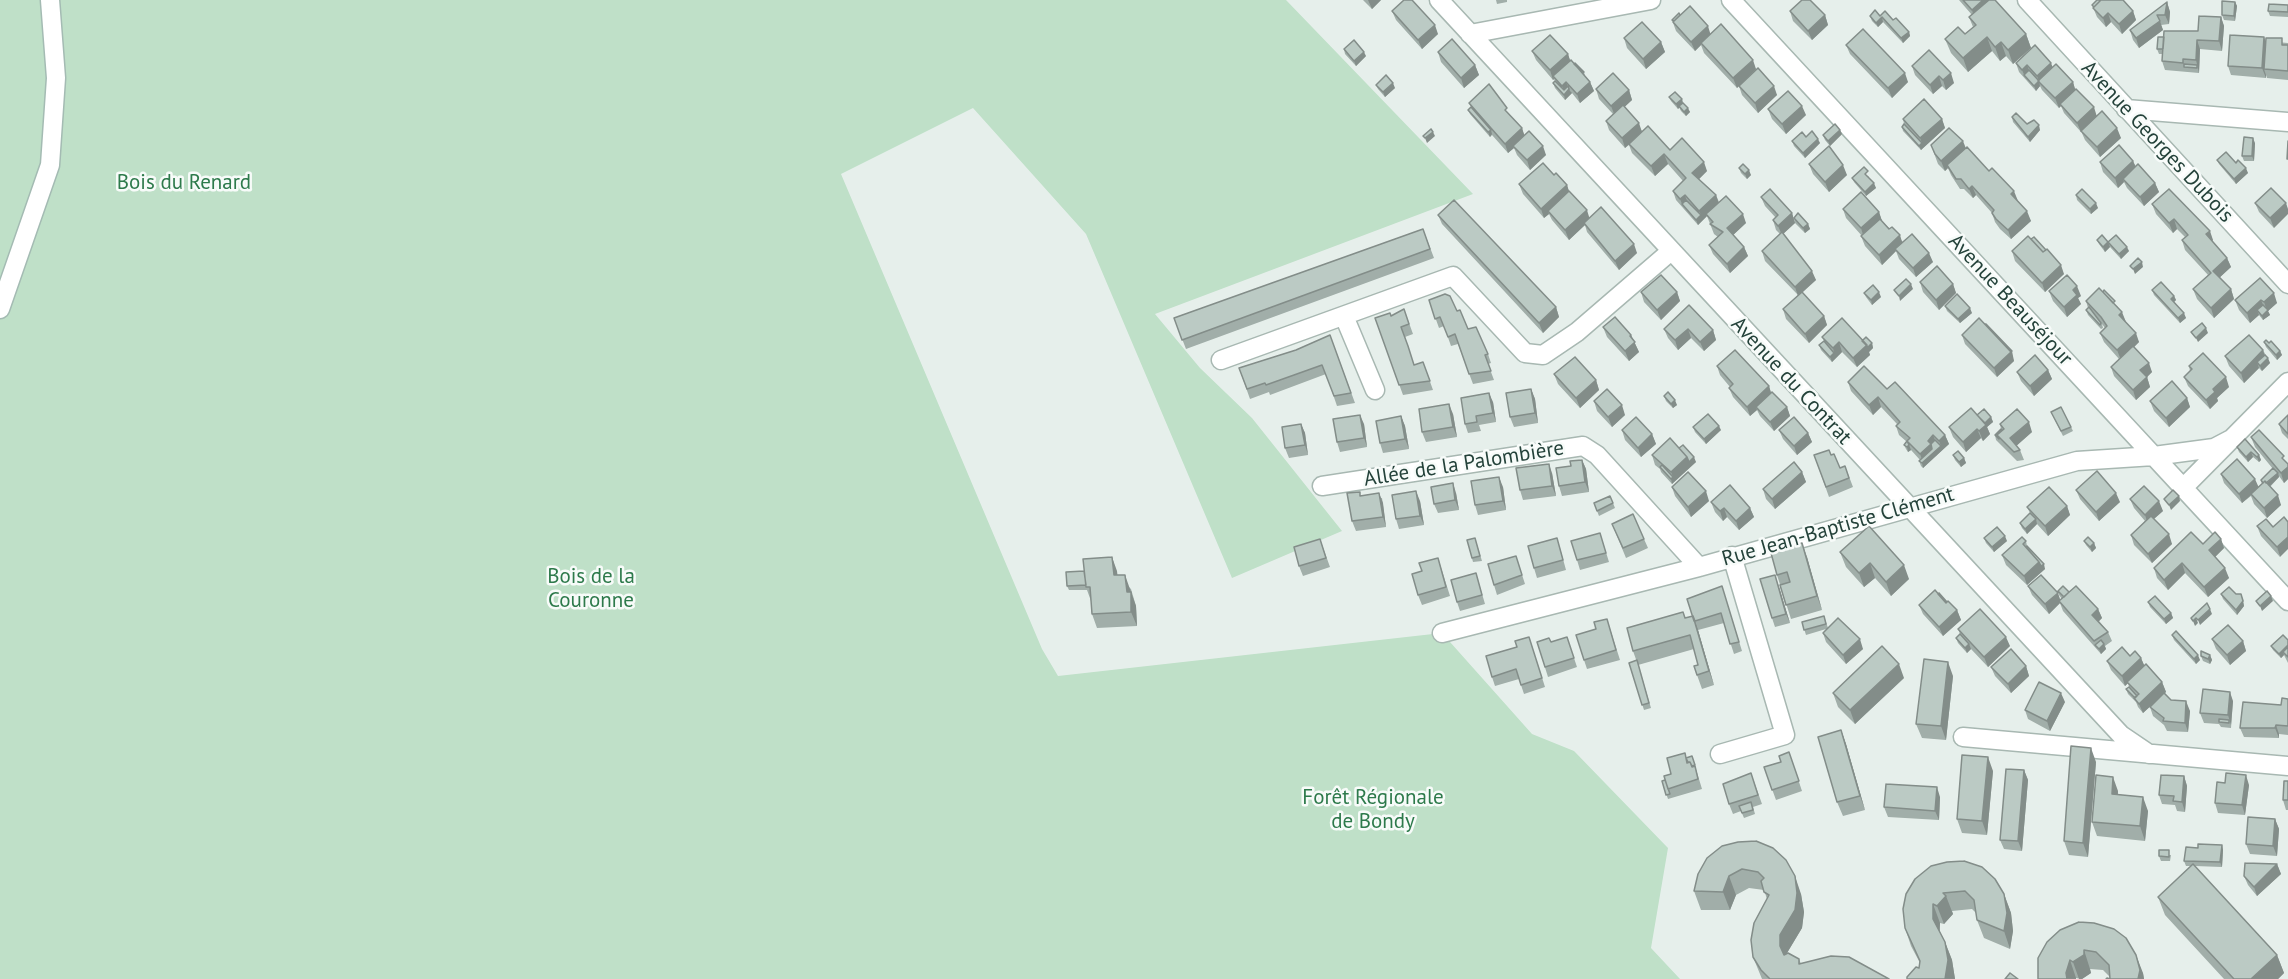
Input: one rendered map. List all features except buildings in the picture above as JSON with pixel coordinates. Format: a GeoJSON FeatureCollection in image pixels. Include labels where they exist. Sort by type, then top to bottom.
{"type":"FeatureCollection","features":[{"type":"Feature","properties":{"kind":"street"},"geometry":{"type":"LineString","coordinates":[[0,309],[50,165],[56,78],[50,0]]}},
{"type":"Feature","properties":{"kind":"street","name":"Avenue du Contrat"},"geometry":{"type":"LineString","coordinates":[[1439,0],[2121,735],[2149,754]]}},
{"type":"Feature","properties":{"kind":"street"},"geometry":{"type":"LineString","coordinates":[[1470,34],[1651,0]]}},
{"type":"Feature","properties":{"kind":"street","name":"Avenue Beauséjour"},"geometry":{"type":"LineString","coordinates":[[1731,0],[2288,601]]}},
{"type":"Feature","properties":{"kind":"street","name":"Avenue Georges Dubois"},"geometry":{"type":"LineString","coordinates":[[2026,0],[2288,284]]}},
{"type":"Feature","properties":{"kind":"street"},"geometry":{"type":"LineString","coordinates":[[2126,109],[2288,122]]}},
{"type":"Feature","properties":{"kind":"street"},"geometry":{"type":"LineString","coordinates":[[1221,360],[1453,276],[1525,353],[1543,355],[1577,332],[1671,251]]}},
{"type":"Feature","properties":{"kind":"street"},"geometry":{"type":"LineString","coordinates":[[1344,316],[1375,390]]}},
{"type":"Feature","properties":{"kind":"street","name":"Rue Jean-Baptiste Clément"},"geometry":{"type":"LineString","coordinates":[[2183,488],[2288,382]]}},
{"type":"Feature","properties":{"kind":"street","name":"Rue Jean-Baptiste Clément"},"geometry":{"type":"LineString","coordinates":[[1442,633],[1700,567],[1907,506],[2077,461],[2154,456],[2214,448],[2235,437]]}},
{"type":"Feature","properties":{"kind":"street","name":"Allée de la Palombière"},"geometry":{"type":"LineString","coordinates":[[1322,486],[1583,446],[1597,455],[1700,567]]}},
{"type":"Feature","properties":{"kind":"street"},"geometry":{"type":"LineString","coordinates":[[1720,754],[1785,735],[1732,556]]}},
{"type":"Feature","properties":{"kind":"street"},"geometry":{"type":"LineString","coordinates":[[1964,737],[2288,766]]}},
{"type":"Feature","properties":{"kind":"green space","name":"Bois de la Couronne"},"geometry":{"type":"Polygon","coordinates":[[[0,0],[1286,0],[1473,194],[1155,314],[1200,368],[1252,418],[1342,531],[1232,578],[1086,234],[973,108],[841,174],[1042,649],[1058,676],[1442,633],[1532,734],[1574,751],[1668,848],[1651,948],[1680,979],[0,979],[0,0]]]}},
{"type":"Feature","properties":{"kind":"park label","name":"Bois du Renard"},"geometry":{"type":"Point","coordinates":[184,183]}},
{"type":"Feature","properties":{"kind":"park label","name":"Forêt Régionale de Bondy"},"geometry":{"type":"Point","coordinates":[1373,810]}}]}
